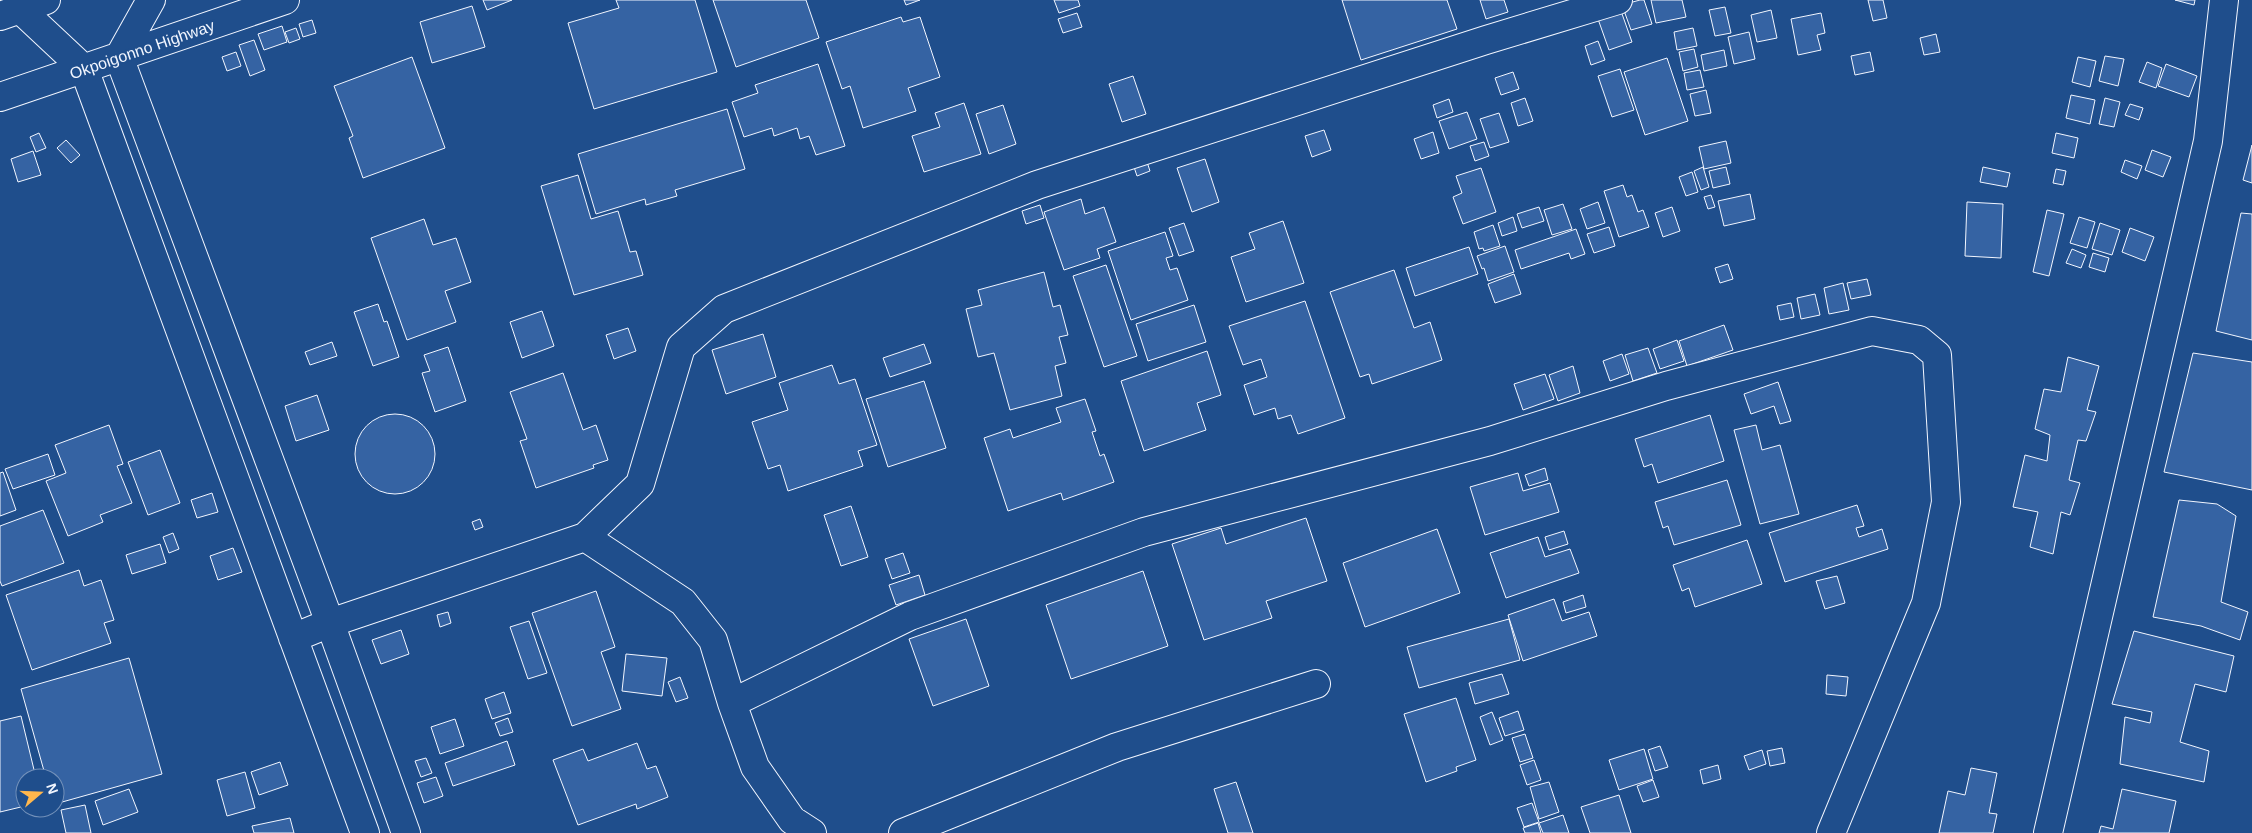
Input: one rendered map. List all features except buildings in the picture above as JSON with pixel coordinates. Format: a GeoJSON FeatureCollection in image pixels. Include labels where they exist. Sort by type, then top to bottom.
{"type":"FeatureCollection","features":[{"type":"Feature","properties":{"kind":"street"},"geometry":{"type":"LineString","coordinates":[[10,13],[46,0]]}},
{"type":"Feature","properties":{"kind":"street"},"geometry":{"type":"LineString","coordinates":[[151,0],[119,57],[406,833]]}},
{"type":"Feature","properties":{"kind":"street","name":"Okpoigonno Highway"},"geometry":{"type":"LineString","coordinates":[[0,97],[284,0]]}},
{"type":"Feature","properties":{"kind":"street"},"geometry":{"type":"LineString","coordinates":[[293,638],[585,537],[640,484],[681,347],[724,310],[1038,185],[1486,40],[1618,0]]}},
{"type":"Feature","properties":{"kind":"street"},"geometry":{"type":"LineString","coordinates":[[2048,833],[2206,151],[2224,0]]}},
{"type":"Feature","properties":{"kind":"street"},"geometry":{"type":"LineString","coordinates":[[10,13],[84,69],[365,833]]}},
{"type":"Feature","properties":{"kind":"street"},"geometry":{"type":"LineString","coordinates":[[732,703],[910,616],[1144,532],[1490,441],[1666,386],[1872,331],[1919,340],[1937,355],[1946,502],[1926,604],[1831,833]]}},
{"type":"Feature","properties":{"kind":"street"},"geometry":{"type":"LineString","coordinates":[[585,537],[683,602],[713,640],[732,703],[755,767],[792,820],[812,833]]}},
{"type":"Feature","properties":{"kind":"street"},"geometry":{"type":"LineString","coordinates":[[903,833],[1117,747],[1316,684]]}}]}
